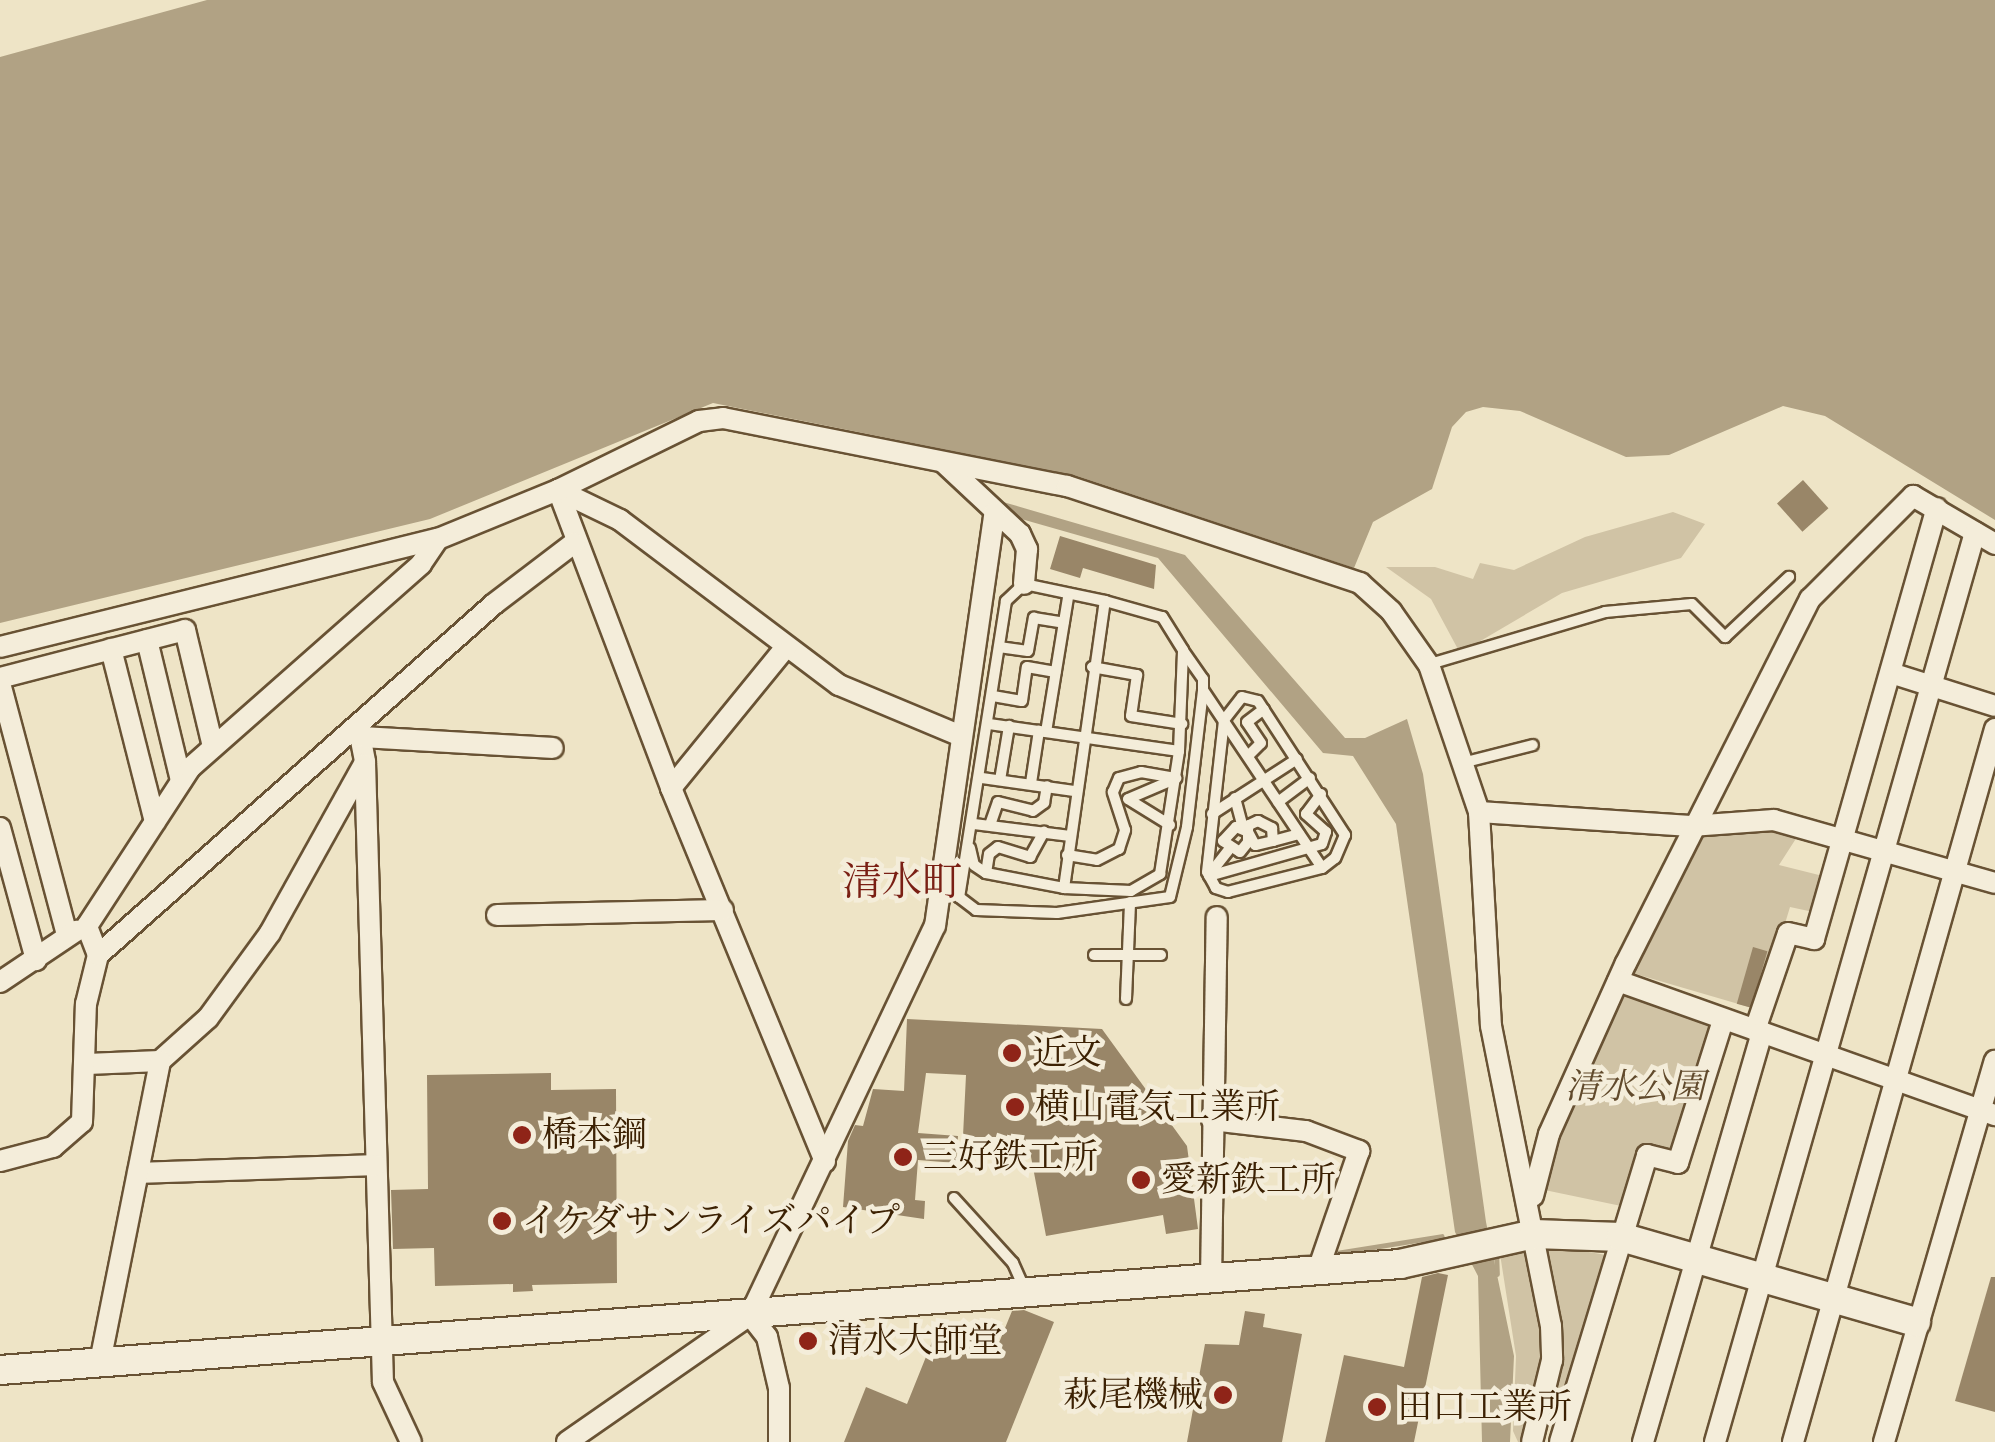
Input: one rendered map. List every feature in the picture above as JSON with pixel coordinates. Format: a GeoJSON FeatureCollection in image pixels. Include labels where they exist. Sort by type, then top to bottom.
{"type":"FeatureCollection","features":[{"type":"Feature","properties":{"kind":"street"},"geometry":{"type":"LineString","coordinates":[[0,647],[438,539],[558,490],[699,421],[724,418],[1067,486],[1360,582],[1391,610],[1429,665],[1479,812],[1491,1026],[1531,1202]]}},
{"type":"Feature","properties":{"kind":"street"},"geometry":{"type":"LineString","coordinates":[[942,461],[995,512],[1026,549],[1024,584]]}},
{"type":"Feature","properties":{"kind":"street"},"geometry":{"type":"LineString","coordinates":[[558,490],[574,542],[671,788],[825,1161]]}},
{"type":"Feature","properties":{"kind":"street"},"geometry":{"type":"LineString","coordinates":[[558,490],[620,520],[840,686],[961,736]]}},
{"type":"Feature","properties":{"kind":"street"},"geometry":{"type":"LineString","coordinates":[[1532,1442],[1552,1360],[1521,1236],[1550,1134],[1691,826],[1810,599],[1913,496],[1995,544]]}},
{"type":"Feature","properties":{"kind":"street"},"geometry":{"type":"LineString","coordinates":[[1643,1442],[1788,932],[1814,939],[1894,674],[1937,508]]}},
{"type":"Feature","properties":{"kind":"street"},"geometry":{"type":"LineString","coordinates":[[566,1442],[750,1315],[935,926],[995,512]]}},
{"type":"Feature","properties":{"kind":"street"},"geometry":{"type":"LineString","coordinates":[[1715,1442],[1934,687],[1975,532]]}},
{"type":"Feature","properties":{"kind":"street"},"geometry":{"type":"LineString","coordinates":[[0,980],[87,926],[182,780],[212,747],[421,564],[438,539]]}},
{"type":"Feature","properties":{"kind":"street"},"geometry":{"type":"LineString","coordinates":[[98,955],[361,731],[574,542]]}},
{"type":"Feature","properties":{"kind":"street"},"geometry":{"type":"LineString","coordinates":[[67,935],[0,680],[186,630],[212,747]]}},
{"type":"Feature","properties":{"kind":"street"},"geometry":{"type":"LineString","coordinates":[[147,640],[182,780]]}},
{"type":"Feature","properties":{"kind":"street"},"geometry":{"type":"LineString","coordinates":[[671,788],[787,646]]}},
{"type":"Feature","properties":{"kind":"street"},"geometry":{"type":"LineString","coordinates":[[110,649],[155,821]]}},
{"type":"Feature","properties":{"kind":"street"},"geometry":{"type":"LineString","coordinates":[[1894,674],[1995,706]]}},
{"type":"Feature","properties":{"kind":"street"},"geometry":{"type":"LineString","coordinates":[[1792,1442],[1995,729]]}},
{"type":"Feature","properties":{"kind":"street"},"geometry":{"type":"LineString","coordinates":[[361,731],[553,748]]}},
{"type":"Feature","properties":{"kind":"street"},"geometry":{"type":"LineString","coordinates":[[361,731],[383,1382],[412,1442]]}},
{"type":"Feature","properties":{"kind":"street"},"geometry":{"type":"LineString","coordinates":[[100,1362],[160,1061],[240,978],[365,762]]}},
{"type":"Feature","properties":{"kind":"street"},"geometry":{"type":"LineString","coordinates":[[1479,812],[1691,826],[1774,820],[1995,883]]}},
{"type":"Feature","properties":{"kind":"street"},"geometry":{"type":"LineString","coordinates":[[0,828],[36,960]]}},
{"type":"Feature","properties":{"kind":"street"},"geometry":{"type":"LineString","coordinates":[[497,915],[723,910]]}},
{"type":"Feature","properties":{"kind":"street"},"geometry":{"type":"LineString","coordinates":[[1211,1280],[1217,917]]}},
{"type":"Feature","properties":{"kind":"street"},"geometry":{"type":"LineString","coordinates":[[0,1161],[52,1147],[78,1128],[87,1109],[86,1004],[98,955],[87,926]]}},
{"type":"Feature","properties":{"kind":"street"},"geometry":{"type":"LineString","coordinates":[[1618,981],[1759,1031],[1827,1060],[1988,1113]]}},
{"type":"Feature","properties":{"kind":"street"},"geometry":{"type":"LineString","coordinates":[[1560,1442],[1646,1155],[1678,1163],[1723,1020]]}},
{"type":"Feature","properties":{"kind":"street"},"geometry":{"type":"LineString","coordinates":[[87,1064],[160,1061]]}},
{"type":"Feature","properties":{"kind":"street"},"geometry":{"type":"LineString","coordinates":[[1884,1442],[1916,1322],[1988,1113],[1995,1061]]}},
{"type":"Feature","properties":{"kind":"street"},"geometry":{"type":"LineString","coordinates":[[1212,1120],[1306,1131],[1359,1151],[1318,1266]]}},
{"type":"Feature","properties":{"kind":"street"},"geometry":{"type":"LineString","coordinates":[[138,1173],[376,1166]]}},
{"type":"Feature","properties":{"kind":"street"},"geometry":{"type":"LineString","coordinates":[[0,1370],[1211,1280],[1318,1266],[1400,1264],[1521,1236],[1621,1238],[1916,1322]]}},
{"type":"Feature","properties":{"kind":"street"},"geometry":{"type":"LineString","coordinates":[[750,1315],[767,1337],[779,1388],[778,1442]]}},
{"type":"Feature","properties":{"kind":"lane"},"geometry":{"type":"LineString","coordinates":[[1429,665],[1623,610],[1692,604],[1725,637],[1789,577]]}},
{"type":"Feature","properties":{"kind":"lane"},"geometry":{"type":"LineString","coordinates":[[1024,584],[1068,597],[1105,601],[1162,617],[1203,679],[1176,887],[1166,899],[1130,905],[1057,913],[976,910],[959,897],[982,778],[1006,601],[1024,584]]}},
{"type":"Feature","properties":{"kind":"lane"},"geometry":{"type":"LineString","coordinates":[[1031,784],[1068,597]]}},
{"type":"Feature","properties":{"kind":"lane"},"geometry":{"type":"LineString","coordinates":[[1064,888],[1074,791],[1105,601]]}},
{"type":"Feature","properties":{"kind":"lane"},"geometry":{"type":"LineString","coordinates":[[999,647],[1028,651],[1034,618],[1064,623]]}},
{"type":"Feature","properties":{"kind":"lane"},"geometry":{"type":"LineString","coordinates":[[970,848],[974,865],[986,873],[1064,888],[1131,891],[1160,874],[1182,724],[1183,650]]}},
{"type":"Feature","properties":{"kind":"lane"},"geometry":{"type":"LineString","coordinates":[[1092,666],[1137,675],[1131,716],[1182,724]]}},
{"type":"Feature","properties":{"kind":"lane"},"geometry":{"type":"LineString","coordinates":[[993,696],[1022,701],[1027,668],[1056,672]]}},
{"type":"Feature","properties":{"kind":"lane"},"geometry":{"type":"LineString","coordinates":[[1203,690],[1322,868]]}},
{"type":"Feature","properties":{"kind":"lane"},"geometry":{"type":"LineString","coordinates":[[1252,696],[1264,709],[1345,836],[1336,858],[1322,868],[1236,892],[1216,888],[1208,876],[1224,720],[1242,697],[1252,696]]}},
{"type":"Feature","properties":{"kind":"lane"},"geometry":{"type":"LineString","coordinates":[[1248,756],[1261,743],[1247,722],[1264,709]]}},
{"type":"Feature","properties":{"kind":"lane"},"geometry":{"type":"LineString","coordinates":[[989,724],[1179,752]]}},
{"type":"Feature","properties":{"kind":"lane"},"geometry":{"type":"LineString","coordinates":[[1000,780],[1008,726]]}},
{"type":"Feature","properties":{"kind":"lane"},"geometry":{"type":"LineString","coordinates":[[1462,763],[1533,745]]}},
{"type":"Feature","properties":{"kind":"lane"},"geometry":{"type":"LineString","coordinates":[[1035,758],[1050,760]]}},
{"type":"Feature","properties":{"kind":"lane"},"geometry":{"type":"LineString","coordinates":[[1212,814],[1298,759]]}},
{"type":"Feature","properties":{"kind":"lane"},"geometry":{"type":"LineString","coordinates":[[1067,856],[1097,860],[1119,849],[1125,830],[1112,792],[1120,778],[1141,772],[1176,778]]}},
{"type":"Feature","properties":{"kind":"lane"},"geometry":{"type":"LineString","coordinates":[[982,778],[1074,791]]}},
{"type":"Feature","properties":{"kind":"lane"},"geometry":{"type":"LineString","coordinates":[[1170,825],[1128,799],[1176,778]]}},
{"type":"Feature","properties":{"kind":"lane"},"geometry":{"type":"LineString","coordinates":[[1278,802],[1310,778]]}},
{"type":"Feature","properties":{"kind":"lane"},"geometry":{"type":"LineString","coordinates":[[990,825],[998,802],[1033,810],[1044,803],[1047,786]]}},
{"type":"Feature","properties":{"kind":"lane"},"geometry":{"type":"LineString","coordinates":[[1208,876],[1310,850],[1326,839],[1323,827],[1306,814],[1321,794]]}},
{"type":"Feature","properties":{"kind":"lane"},"geometry":{"type":"LineString","coordinates":[[1235,798],[1255,845],[1300,834]]}},
{"type":"Feature","properties":{"kind":"lane"},"geometry":{"type":"LineString","coordinates":[[1228,850],[1223,837],[1246,830],[1253,823],[1272,828],[1273,842]]}},
{"type":"Feature","properties":{"kind":"lane"},"geometry":{"type":"LineString","coordinates":[[974,824],[1070,836]]}},
{"type":"Feature","properties":{"kind":"lane"},"geometry":{"type":"LineString","coordinates":[[1208,876],[1228,850],[1245,847],[1246,830]]}},
{"type":"Feature","properties":{"kind":"lane"},"geometry":{"type":"LineString","coordinates":[[986,873],[989,854],[998,848],[1030,857],[1044,832]]}},
{"type":"Feature","properties":{"kind":"lane"},"geometry":{"type":"LineString","coordinates":[[1126,999],[1131,891]]}},
{"type":"Feature","properties":{"kind":"lane"},"geometry":{"type":"LineString","coordinates":[[1094,955],[1162,955]]}},
{"type":"Feature","properties":{"kind":"lane"},"geometry":{"type":"LineString","coordinates":[[954,1198],[1013,1264],[1026,1292]]}},
{"type":"Feature","properties":{"kind":"green space"},"geometry":{"type":"Polygon","coordinates":[[[1673,512],[1705,524],[1681,558],[1562,593],[1460,653],[1431,599],[1386,567],[1435,567],[1473,579],[1480,563],[1514,570],[1585,537],[1673,512]]]}},
{"type":"Feature","properties":{"kind":"green space"},"geometry":{"type":"Polygon","coordinates":[[[1769,827],[1797,837],[1779,865],[1827,877],[1818,913],[1790,907],[1759,1010],[1629,972],[1695,833],[1769,827]]]}},
{"type":"Feature","properties":{"kind":"green space","name":"清水公園"},"geometry":{"type":"Polygon","coordinates":[[[1636,990],[1719,1021],[1676,1157],[1641,1146],[1626,1207],[1535,1188],[1612,993],[1636,990]]]}},
{"type":"Feature","properties":{"kind":"green space"},"geometry":{"type":"Polygon","coordinates":[[[1529,1248],[1544,1367],[1527,1442],[1518,1442],[1513,1431],[1516,1356],[1500,1254],[1529,1248]]]}},
{"type":"Feature","properties":{"kind":"green space"},"geometry":{"type":"Polygon","coordinates":[[[1577,1250],[1606,1255],[1557,1421],[1546,1421],[1552,1285],[1547,1251],[1577,1250]]]}},
{"type":"Feature","properties":{"kind":"shaded area"},"geometry":{"type":"Polygon","coordinates":[[[207,0],[1995,0],[1995,520],[1825,416],[1783,406],[1669,455],[1626,457],[1520,411],[1483,407],[1466,412],[1452,427],[1432,489],[1373,522],[1354,568],[1077,476],[713,403],[430,519],[0,623],[0,57],[207,0]]]}},
{"type":"Feature","properties":{"kind":"shaded area"},"geometry":{"type":"Polygon","coordinates":[[[1003,502],[1185,555],[1345,738],[1365,738],[1407,719],[1423,774],[1486,1222],[1514,1356],[1510,1442],[1482,1442],[1478,1276],[1455,1232],[1396,824],[1353,756],[1323,753],[1158,558],[1011,516],[1003,502]]]}},
{"type":"Feature","properties":{"kind":"building"},"geometry":{"type":"Polygon","coordinates":[[[1803,480],[1828,508],[1802,532],[1777,503],[1803,480]]]}},
{"type":"Feature","properties":{"kind":"building"},"geometry":{"type":"Polygon","coordinates":[[[1060,536],[1156,565],[1154,589],[1083,568],[1080,578],[1050,569],[1060,536]]]}},
{"type":"Feature","properties":{"kind":"building"},"geometry":{"type":"Polygon","coordinates":[[[1753,947],[1767,951],[1751,1008],[1737,1004],[1753,947]]]}},
{"type":"Feature","properties":{"kind":"building"},"geometry":{"type":"Polygon","coordinates":[[[907,1019],[1102,1029],[1187,1146],[1198,1229],[1166,1234],[1163,1215],[1046,1236],[1028,1141],[963,1136],[966,1075],[926,1073],[918,1133],[958,1136],[956,1163],[918,1160],[915,1200],[925,1201],[924,1219],[843,1207],[848,1141],[855,1125],[863,1126],[873,1089],[904,1091],[907,1019]]]}},
{"type":"Feature","properties":{"kind":"building"},"geometry":{"type":"Polygon","coordinates":[[[551,1073],[551,1090],[616,1089],[617,1283],[532,1285],[533,1291],[513,1292],[513,1284],[435,1286],[434,1248],[393,1249],[391,1190],[428,1189],[427,1075],[551,1073]]]}},
{"type":"Feature","properties":{"kind":"building","name":"田口工業所"},"geometry":{"type":"Polygon","coordinates":[[[1448,1275],[1414,1442],[1325,1442],[1344,1355],[1404,1367],[1422,1277],[1448,1275]]]}},
{"type":"Feature","properties":{"kind":"building"},"geometry":{"type":"Polygon","coordinates":[[[1991,1277],[1995,1277],[1995,1412],[1955,1401],[1991,1277]]]}},
{"type":"Feature","properties":{"kind":"building"},"geometry":{"type":"Polygon","coordinates":[[[1024,1310],[1054,1322],[1006,1442],[844,1442],[866,1387],[907,1404],[938,1327],[996,1350],[1012,1311],[1024,1310]]]}},
{"type":"Feature","properties":{"kind":"building"},"geometry":{"type":"Polygon","coordinates":[[[1245,1311],[1265,1314],[1263,1327],[1302,1334],[1282,1442],[1187,1442],[1205,1344],[1239,1345],[1245,1311]]]}},
{"type":"Feature","properties":{"kind":"waterway"},"geometry":{"type":"LineString","coordinates":[[1330,1254],[1442,1236]]}},
{"type":"Feature","properties":{"kind":"waterway"},"geometry":{"type":"LineString","coordinates":[[1496,1250],[1497,1274]]}},
{"type":"Feature","properties":{"kind":"waterway"},"geometry":{"type":"LineString","coordinates":[[1245,1262],[1310,1256]]}},
{"type":"Feature","properties":{"kind":"waterway"},"geometry":{"type":"LineString","coordinates":[[1145,1270],[1204,1265]]}},
{"type":"Feature","properties":{"kind":"place","name":"近文"},"geometry":{"type":"Point","coordinates":[1012,1053]}},
{"type":"Feature","properties":{"kind":"place","name":"横山電気工業所"},"geometry":{"type":"Point","coordinates":[1015,1107]}},
{"type":"Feature","properties":{"kind":"place","name":"橋本鋼"},"geometry":{"type":"Point","coordinates":[522,1135]}},
{"type":"Feature","properties":{"kind":"place","name":"三好鉄工所"},"geometry":{"type":"Point","coordinates":[903,1157]}},
{"type":"Feature","properties":{"kind":"place","name":"愛新鉄工所"},"geometry":{"type":"Point","coordinates":[1141,1180]}},
{"type":"Feature","properties":{"kind":"place","name":"イケダサンライズパイプ"},"geometry":{"type":"Point","coordinates":[502,1221]}},
{"type":"Feature","properties":{"kind":"place","name":"清水大師堂"},"geometry":{"type":"Point","coordinates":[808,1341]}},
{"type":"Feature","properties":{"kind":"place","name":"萩尾機械"},"geometry":{"type":"Point","coordinates":[1223,1395]}},
{"type":"Feature","properties":{"kind":"place","name":"田口工業所"},"geometry":{"type":"Point","coordinates":[1377,1407]}},
{"type":"Feature","properties":{"kind":"district","name":"清水町"},"geometry":{"type":"Point","coordinates":[902,883]}}]}
